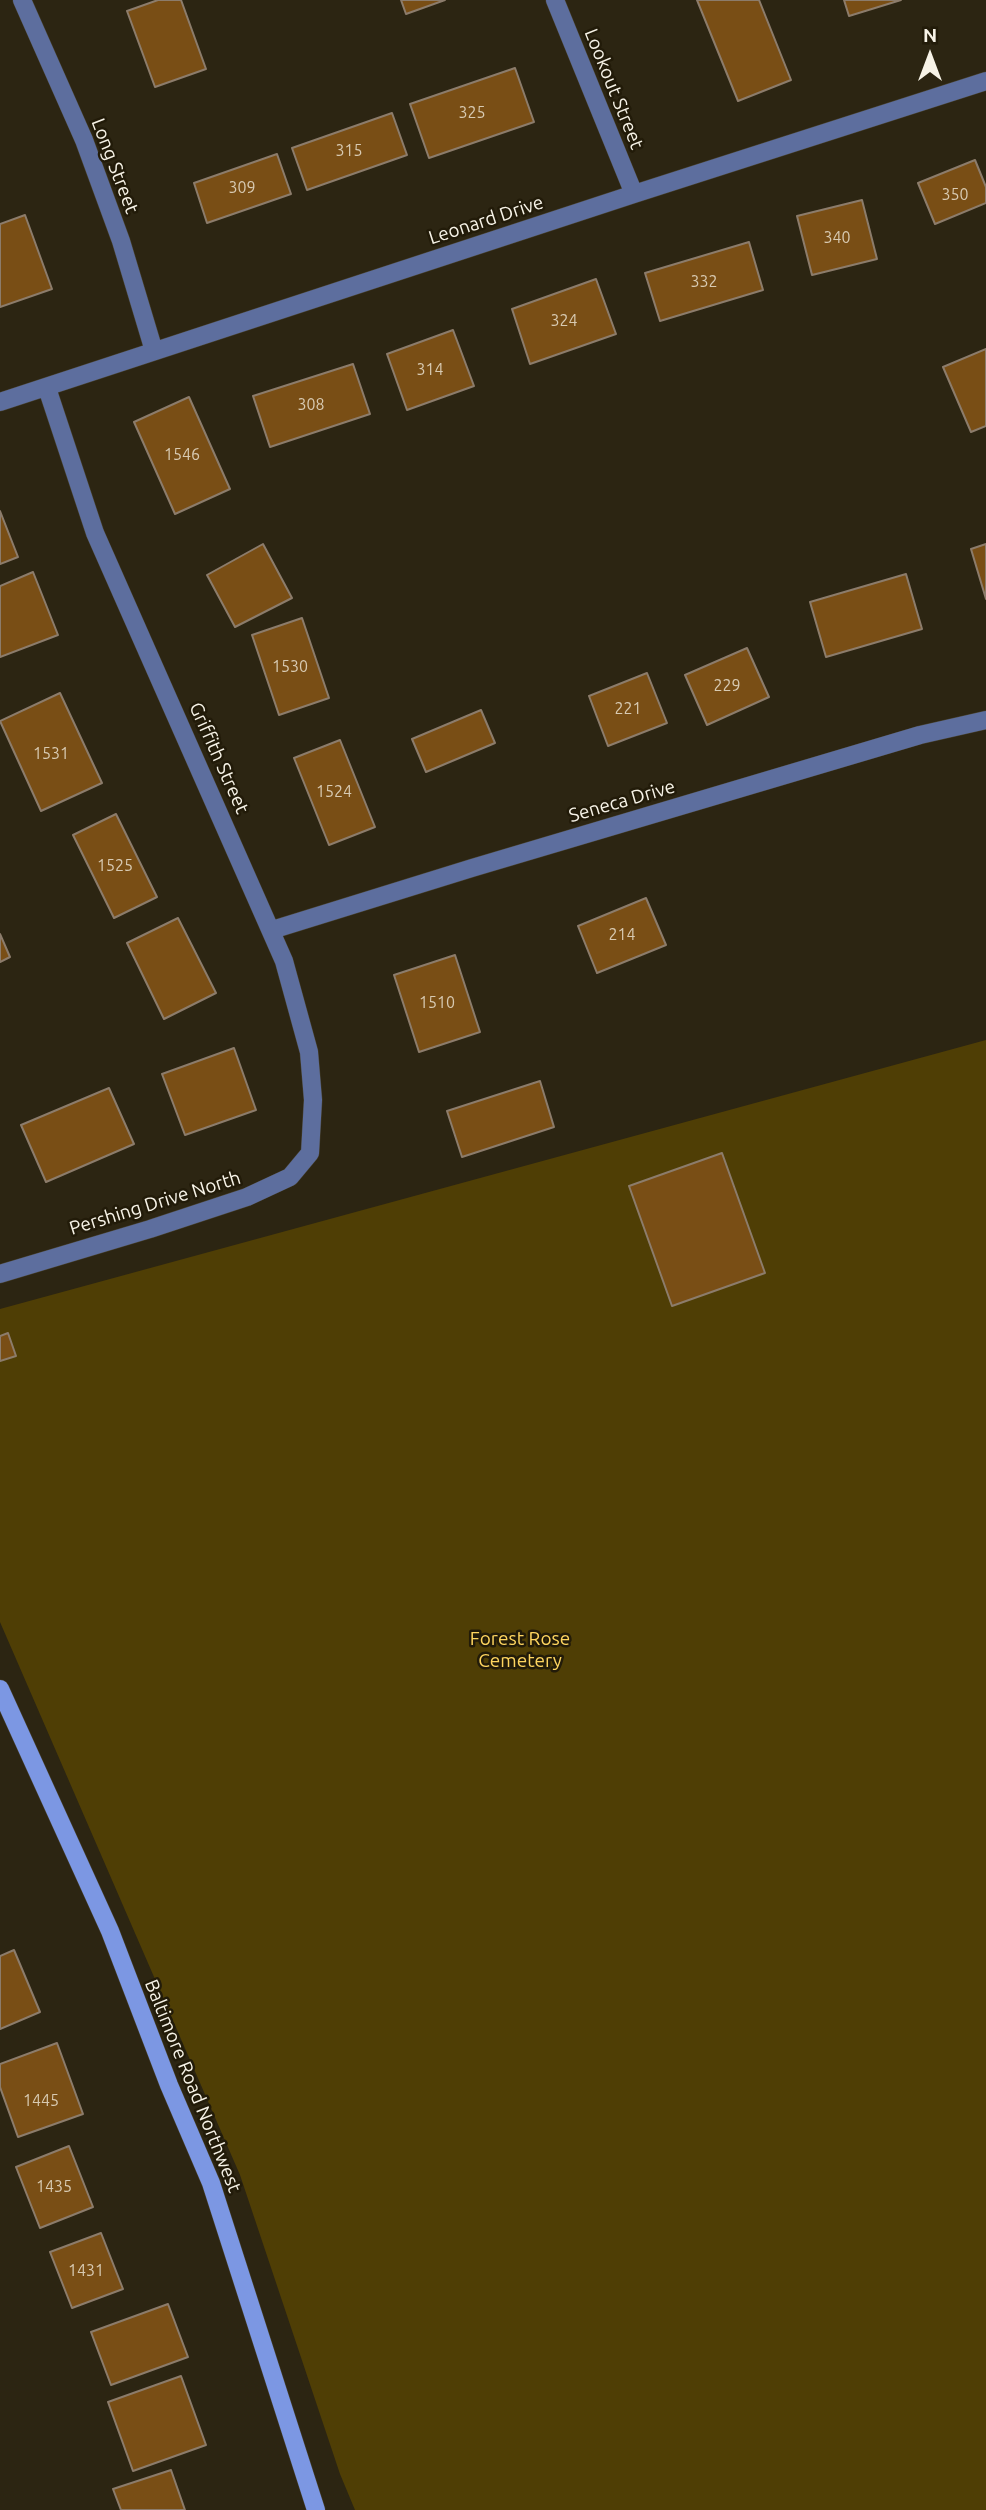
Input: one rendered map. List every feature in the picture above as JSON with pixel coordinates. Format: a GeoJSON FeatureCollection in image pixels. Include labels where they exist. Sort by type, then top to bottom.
{"type":"FeatureCollection","features":[{"type":"Feature","properties":{"kind":"main road","name":"Baltimore Road Northwest"},"geometry":{"type":"LineString","coordinates":[[0,1689],[110,1931],[169,2085],[211,2183],[316,2510]]}},
{"type":"Feature","properties":{"kind":"street","name":"Long Street"},"geometry":{"type":"LineString","coordinates":[[22,0],[84,140],[121,241],[154,351]]}},
{"type":"Feature","properties":{"kind":"street","name":"Lookout Street"},"geometry":{"type":"LineString","coordinates":[[555,0],[634,194]]}},
{"type":"Feature","properties":{"kind":"street","name":"Leonard Drive"},"geometry":{"type":"LineString","coordinates":[[0,402],[986,81]]}},
{"type":"Feature","properties":{"kind":"street","name":"Griffith Street"},"geometry":{"type":"LineString","coordinates":[[47,388],[95,533],[284,961],[309,1052],[313,1100],[310,1153]]}},
{"type":"Feature","properties":{"kind":"street","name":"Seneca Drive"},"geometry":{"type":"LineString","coordinates":[[272,930],[906,739],[986,720]]}},
{"type":"Feature","properties":{"kind":"street","name":"Pershing Drive North"},"geometry":{"type":"LineString","coordinates":[[0,1274],[247,1197],[290,1177],[310,1153]]}},
{"type":"Feature","properties":{"kind":"green space","name":"Forest Rose Cemetery"},"geometry":{"type":"Polygon","coordinates":[[[986,1040],[986,2510],[355,2510],[340,2474],[240,2175],[0,1622],[0,1309],[986,1040]]]}},
{"type":"Feature","properties":{"kind":"building"},"geometry":{"type":"Polygon","coordinates":[[[158,0],[181,0],[206,69],[155,87],[127,11],[158,0]]]}},
{"type":"Feature","properties":{"kind":"building"},"geometry":{"type":"Polygon","coordinates":[[[401,0],[445,0],[406,14],[401,0]]]}},
{"type":"Feature","properties":{"kind":"building"},"geometry":{"type":"Polygon","coordinates":[[[697,0],[759,0],[791,80],[738,101],[697,0]]]}},
{"type":"Feature","properties":{"kind":"building"},"geometry":{"type":"Polygon","coordinates":[[[844,0],[901,0],[849,16],[844,0]]]}},
{"type":"Feature","properties":{"kind":"building"},"geometry":{"type":"Polygon","coordinates":[[[515,68],[534,122],[429,158],[410,104],[515,68]]]}},
{"type":"Feature","properties":{"kind":"building"},"geometry":{"type":"Polygon","coordinates":[[[392,113],[407,155],[307,190],[292,148],[392,113]]]}},
{"type":"Feature","properties":{"kind":"building"},"geometry":{"type":"Polygon","coordinates":[[[277,154],[291,194],[207,223],[194,183],[277,154]]]}},
{"type":"Feature","properties":{"kind":"building"},"geometry":{"type":"Polygon","coordinates":[[[975,160],[986,187],[986,203],[935,224],[918,183],[975,160]]]}},
{"type":"Feature","properties":{"kind":"building"},"geometry":{"type":"Polygon","coordinates":[[[862,200],[877,259],[812,275],[797,216],[862,200]]]}},
{"type":"Feature","properties":{"kind":"building"},"geometry":{"type":"Polygon","coordinates":[[[25,215],[52,289],[0,307],[0,224],[25,215]]]}},
{"type":"Feature","properties":{"kind":"building"},"geometry":{"type":"Polygon","coordinates":[[[749,242],[763,290],[660,321],[645,273],[749,242]]]}},
{"type":"Feature","properties":{"kind":"building"},"geometry":{"type":"Polygon","coordinates":[[[596,279],[616,334],[530,364],[512,309],[596,279]]]}},
{"type":"Feature","properties":{"kind":"building"},"geometry":{"type":"Polygon","coordinates":[[[453,330],[474,386],[407,410],[387,354],[453,330]]]}},
{"type":"Feature","properties":{"kind":"building"},"geometry":{"type":"Polygon","coordinates":[[[986,349],[986,426],[971,432],[943,367],[986,349]]]}},
{"type":"Feature","properties":{"kind":"building"},"geometry":{"type":"Polygon","coordinates":[[[353,364],[370,414],[270,447],[253,396],[353,364]]]}},
{"type":"Feature","properties":{"kind":"building"},"geometry":{"type":"Polygon","coordinates":[[[189,397],[230,489],[175,514],[134,422],[189,397]]]}},
{"type":"Feature","properties":{"kind":"building"},"geometry":{"type":"Polygon","coordinates":[[[0,511],[18,557],[0,564],[0,511]]]}},
{"type":"Feature","properties":{"kind":"building"},"geometry":{"type":"Polygon","coordinates":[[[263,544],[292,598],[235,627],[207,575],[263,544]]]}},
{"type":"Feature","properties":{"kind":"building"},"geometry":{"type":"Polygon","coordinates":[[[986,544],[986,599],[971,549],[986,544]]]}},
{"type":"Feature","properties":{"kind":"building"},"geometry":{"type":"Polygon","coordinates":[[[33,572],[58,635],[0,657],[0,586],[33,572]]]}},
{"type":"Feature","properties":{"kind":"building"},"geometry":{"type":"Polygon","coordinates":[[[906,574],[922,629],[826,657],[810,602],[906,574]]]}},
{"type":"Feature","properties":{"kind":"building"},"geometry":{"type":"Polygon","coordinates":[[[302,618],[329,698],[279,715],[252,635],[302,618]]]}},
{"type":"Feature","properties":{"kind":"building"},"geometry":{"type":"Polygon","coordinates":[[[747,648],[769,697],[707,725],[685,675],[747,648]]]}},
{"type":"Feature","properties":{"kind":"building"},"geometry":{"type":"Polygon","coordinates":[[[647,673],[667,723],[608,746],[589,696],[647,673]]]}},
{"type":"Feature","properties":{"kind":"building"},"geometry":{"type":"Polygon","coordinates":[[[60,693],[102,783],[41,811],[0,721],[60,693]]]}},
{"type":"Feature","properties":{"kind":"building"},"geometry":{"type":"Polygon","coordinates":[[[481,710],[495,743],[426,772],[412,739],[481,710]]]}},
{"type":"Feature","properties":{"kind":"building"},"geometry":{"type":"Polygon","coordinates":[[[340,740],[375,827],[329,845],[294,758],[340,740]]]}},
{"type":"Feature","properties":{"kind":"building"},"geometry":{"type":"Polygon","coordinates":[[[116,814],[157,897],[114,918],[73,835],[116,814]]]}},
{"type":"Feature","properties":{"kind":"building"},"geometry":{"type":"Polygon","coordinates":[[[646,898],[666,945],[597,973],[578,926],[646,898]]]}},
{"type":"Feature","properties":{"kind":"building"},"geometry":{"type":"Polygon","coordinates":[[[178,918],[216,993],[164,1019],[127,943],[178,918]]]}},
{"type":"Feature","properties":{"kind":"building"},"geometry":{"type":"Polygon","coordinates":[[[0,934],[10,957],[0,962],[0,934]]]}},
{"type":"Feature","properties":{"kind":"building"},"geometry":{"type":"Polygon","coordinates":[[[455,955],[480,1032],[419,1052],[394,975],[455,955]]]}},
{"type":"Feature","properties":{"kind":"building"},"geometry":{"type":"Polygon","coordinates":[[[234,1048],[256,1110],[185,1135],[162,1074],[234,1048]]]}},
{"type":"Feature","properties":{"kind":"building"},"geometry":{"type":"Polygon","coordinates":[[[540,1081],[554,1127],[462,1157],[447,1111],[540,1081]]]}},
{"type":"Feature","properties":{"kind":"building"},"geometry":{"type":"Polygon","coordinates":[[[109,1088],[134,1144],[46,1182],[21,1125],[109,1088]]]}},
{"type":"Feature","properties":{"kind":"building"},"geometry":{"type":"Polygon","coordinates":[[[722,1153],[765,1273],[672,1306],[629,1186],[722,1153]]]}},
{"type":"Feature","properties":{"kind":"building"},"geometry":{"type":"Polygon","coordinates":[[[8,1333],[16,1356],[0,1361],[0,1336],[8,1333]]]}},
{"type":"Feature","properties":{"kind":"building"},"geometry":{"type":"Polygon","coordinates":[[[14,1950],[40,2012],[0,2029],[0,1956],[14,1950]]]}},
{"type":"Feature","properties":{"kind":"building"},"geometry":{"type":"Polygon","coordinates":[[[57,2043],[83,2114],[18,2137],[0,2087],[0,2064],[57,2043]]]}},
{"type":"Feature","properties":{"kind":"building"},"geometry":{"type":"Polygon","coordinates":[[[69,2146],[93,2207],[40,2228],[16,2167],[69,2146]]]}},
{"type":"Feature","properties":{"kind":"building"},"geometry":{"type":"Polygon","coordinates":[[[101,2233],[123,2289],[72,2308],[50,2252],[101,2233]]]}},
{"type":"Feature","properties":{"kind":"building"},"geometry":{"type":"Polygon","coordinates":[[[168,2304],[188,2357],[111,2385],[91,2332],[168,2304]]]}},
{"type":"Feature","properties":{"kind":"building"},"geometry":{"type":"Polygon","coordinates":[[[181,2376],[206,2445],[133,2471],[108,2402],[181,2376]]]}},
{"type":"Feature","properties":{"kind":"building"},"geometry":{"type":"Polygon","coordinates":[[[171,2470],[185,2510],[121,2510],[113,2489],[171,2470]]]}}]}
